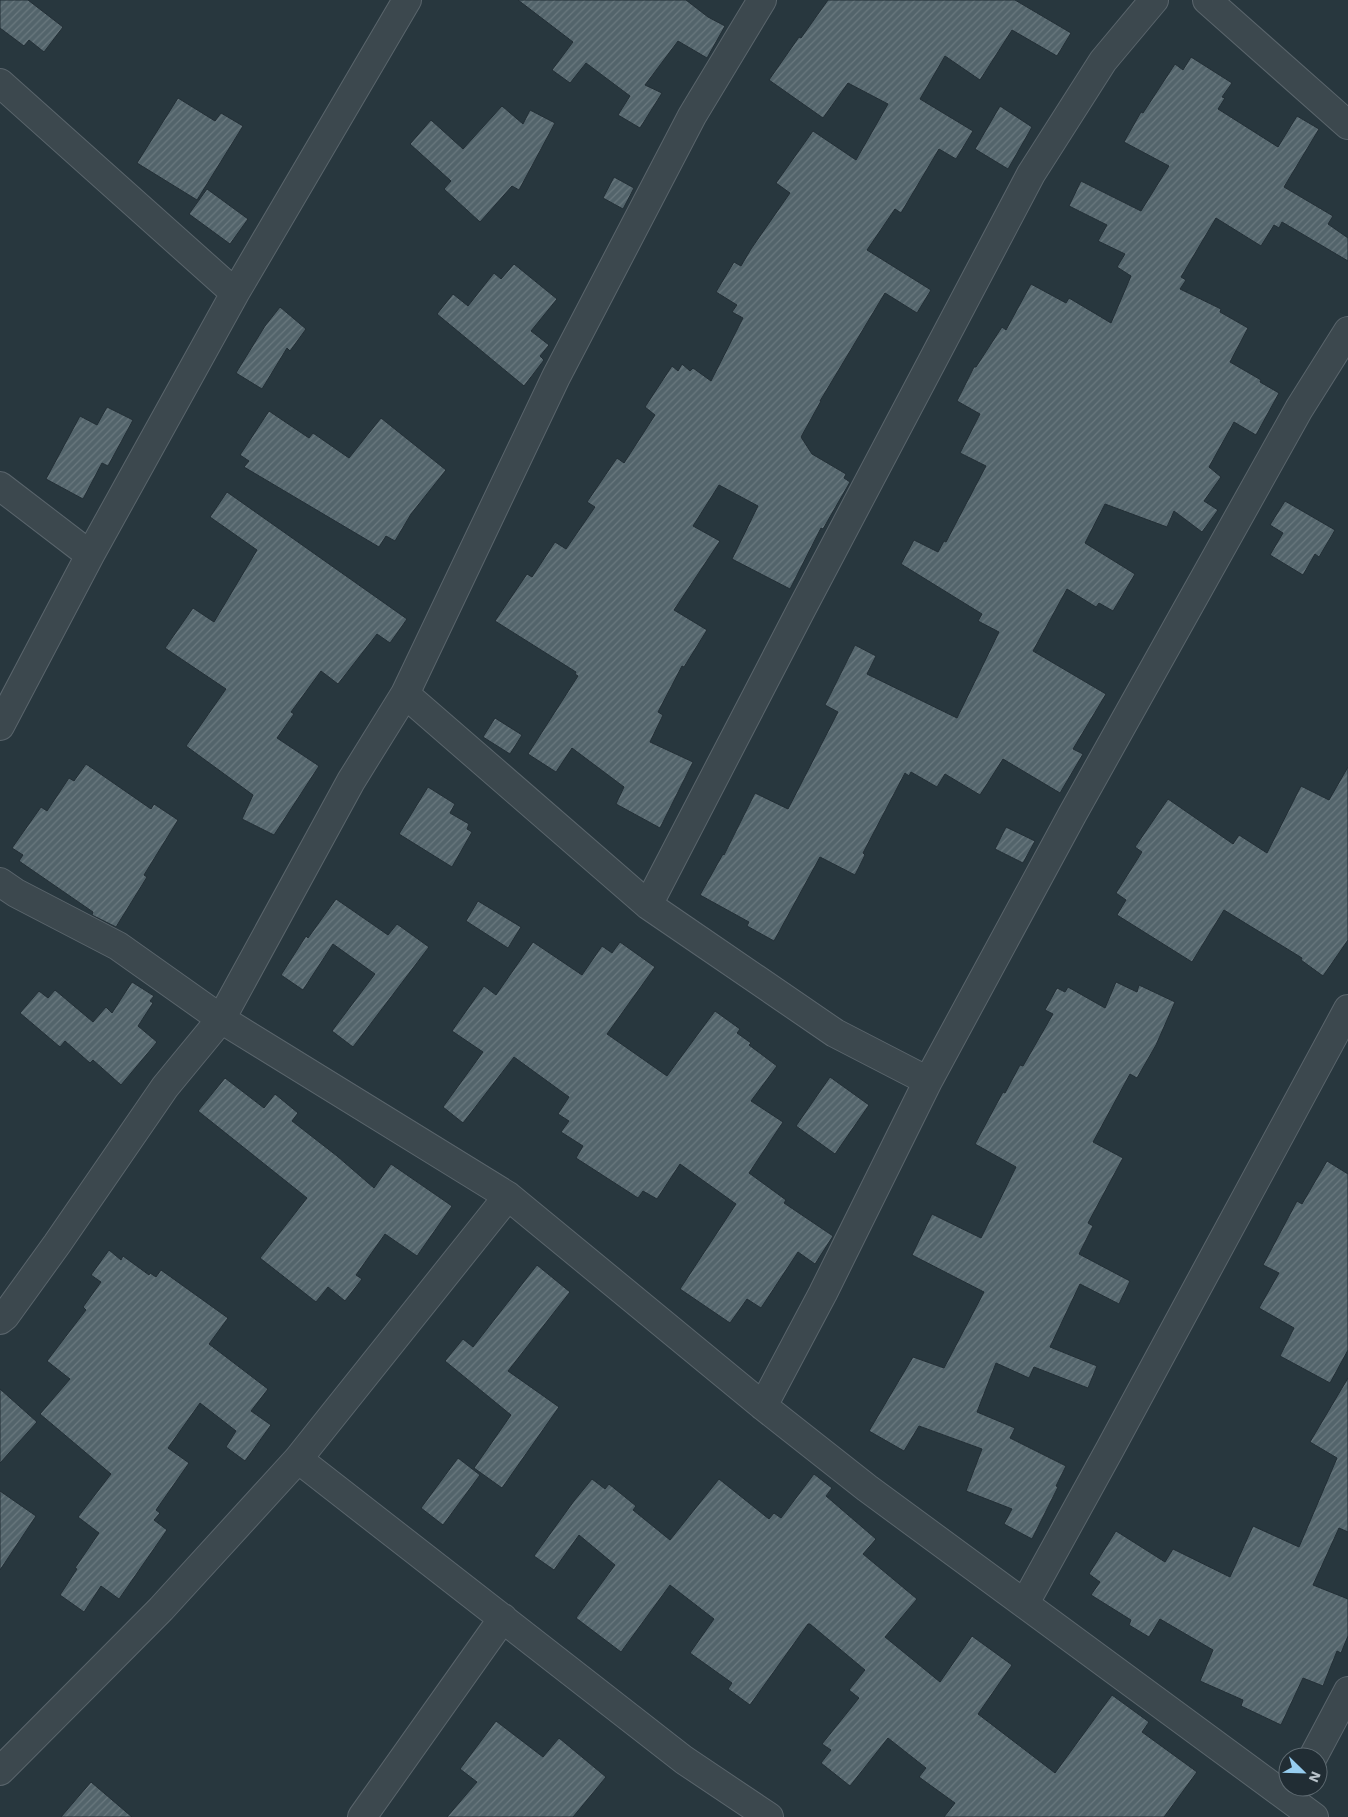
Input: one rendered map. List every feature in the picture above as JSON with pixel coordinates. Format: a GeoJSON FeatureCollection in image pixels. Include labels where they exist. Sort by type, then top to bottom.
{"type":"FeatureCollection","features":[{"type":"Feature","properties":{"kind":"street"},"geometry":{"type":"LineString","coordinates":[[0,726],[90,555],[235,293],[407,0]]}},
{"type":"Feature","properties":{"kind":"street"},"geometry":{"type":"LineString","coordinates":[[0,1320],[5,1316],[57,1244],[165,1087],[221,1019],[351,781],[405,694],[556,377],[692,116],[762,0]]}},
{"type":"Feature","properties":{"kind":"street"},"geometry":{"type":"LineString","coordinates":[[648,905],[1031,174],[1102,61],[1154,0]]}},
{"type":"Feature","properties":{"kind":"street"},"geometry":{"type":"LineString","coordinates":[[1207,0],[1348,125]]}},
{"type":"Feature","properties":{"kind":"street"},"geometry":{"type":"LineString","coordinates":[[0,83],[235,293]]}},
{"type":"Feature","properties":{"kind":"street"},"geometry":{"type":"LineString","coordinates":[[763,1406],[823,1293],[928,1082],[1072,815],[1290,426],[1348,331]]}},
{"type":"Feature","properties":{"kind":"street"},"geometry":{"type":"LineString","coordinates":[[0,486],[90,555]]}},
{"type":"Feature","properties":{"kind":"street"},"geometry":{"type":"LineString","coordinates":[[405,694],[648,905],[835,1033],[928,1082]]}},
{"type":"Feature","properties":{"kind":"street"},"geometry":{"type":"LineString","coordinates":[[0,882],[16,893],[118,946],[221,1019],[508,1196],[763,1406],[867,1488],[1025,1603],[1288,1801],[1314,1817]]}},
{"type":"Feature","properties":{"kind":"street"},"geometry":{"type":"LineString","coordinates":[[1025,1603],[1348,1009]]}},
{"type":"Feature","properties":{"kind":"street"},"geometry":{"type":"LineString","coordinates":[[0,1771],[160,1609],[298,1459],[508,1196]]}},
{"type":"Feature","properties":{"kind":"street"},"geometry":{"type":"LineString","coordinates":[[298,1459],[684,1760],[765,1816]]}},
{"type":"Feature","properties":{"kind":"street"},"geometry":{"type":"LineString","coordinates":[[362,1817],[503,1618]]}},
{"type":"Feature","properties":{"kind":"street"},"geometry":{"type":"LineString","coordinates":[[1318,1747],[1348,1691]]}},
{"type":"Feature","properties":{"kind":"building"},"geometry":{"type":"Polygon","coordinates":[[[0,0],[28,0],[63,27],[44,52],[29,40],[24,46],[0,28],[0,0]]]}},
{"type":"Feature","properties":{"kind":"building"},"geometry":{"type":"Polygon","coordinates":[[[518,0],[686,0],[708,17],[725,26],[707,58],[678,41],[645,85],[662,93],[640,128],[618,115],[630,96],[586,63],[570,83],[552,70],[573,42],[518,0]]]}},
{"type":"Feature","properties":{"kind":"building"},"geometry":{"type":"Polygon","coordinates":[[[828,0],[1015,0],[1071,33],[1057,56],[1012,30],[980,80],[945,56],[920,99],[973,131],[956,159],[939,149],[901,213],[895,209],[867,250],[931,290],[917,313],[885,293],[820,401],[801,437],[812,454],[846,474],[844,478],[850,482],[823,529],[821,528],[790,589],[732,559],[758,506],[719,485],[693,526],[720,541],[674,610],[707,630],[684,667],[682,666],[658,712],[663,715],[650,742],[693,762],[660,828],[616,804],[624,787],[572,748],[556,772],[528,754],[578,676],[575,674],[576,672],[495,621],[527,574],[532,577],[555,542],[566,549],[595,507],[587,502],[617,458],[624,463],[655,415],[645,407],[672,366],[678,371],[682,364],[690,371],[693,368],[711,381],[743,318],[732,312],[737,305],[716,292],[734,262],[741,266],[790,193],[776,183],[813,131],[856,160],[888,104],[848,83],[823,118],[769,80],[828,0]]]}},
{"type":"Feature","properties":{"kind":"building"},"geometry":{"type":"Polygon","coordinates":[[[1191,57],[1232,83],[1222,97],[1225,98],[1218,109],[1278,147],[1297,116],[1319,129],[1284,187],[1333,216],[1328,224],[1348,238],[1348,261],[1282,222],[1279,228],[1274,225],[1261,246],[1216,218],[1181,277],[1186,280],[1180,289],[1221,309],[1220,312],[1248,328],[1230,362],[1279,393],[1256,435],[1234,422],[1209,467],[1221,477],[1204,501],[1218,510],[1202,532],[1174,511],[1167,527],[1105,504],[1085,543],[1135,574],[1113,611],[1099,603],[1096,607],[1067,589],[1033,651],[1106,694],[1073,749],[1083,754],[1060,793],[1003,759],[980,795],[945,774],[937,787],[911,772],[909,776],[905,773],[863,853],[865,855],[855,875],[820,857],[774,941],[747,926],[749,922],[700,895],[724,855],[755,793],[788,809],[838,712],[825,705],[855,645],[876,656],[867,674],[957,718],[999,632],[978,621],[982,614],[901,564],[914,540],[938,552],[944,541],[946,542],[986,466],[960,453],[980,414],[957,401],[974,367],[976,367],[1002,327],[1006,330],[1031,284],[1066,303],[1069,298],[1111,323],[1131,276],[1117,267],[1125,254],[1098,241],[1107,225],[1069,206],[1081,181],[1141,211],[1169,166],[1124,142],[1141,112],[1143,113],[1175,64],[1183,70],[1191,57]]]}},
{"type":"Feature","properties":{"kind":"building"},"geometry":{"type":"Polygon","coordinates":[[[178,98],[215,121],[221,113],[243,126],[197,200],[137,163],[178,98]]]}},
{"type":"Feature","properties":{"kind":"building"},"geometry":{"type":"Polygon","coordinates":[[[502,106],[523,124],[530,110],[555,123],[519,190],[512,186],[480,222],[444,189],[451,181],[410,144],[431,120],[463,149],[502,106]]]}},
{"type":"Feature","properties":{"kind":"building"},"geometry":{"type":"Polygon","coordinates":[[[1000,106],[1032,127],[1008,169],[975,149],[1000,106]]]}},
{"type":"Feature","properties":{"kind":"building"},"geometry":{"type":"Polygon","coordinates":[[[614,177],[634,188],[623,209],[603,198],[614,177]]]}},
{"type":"Feature","properties":{"kind":"building"},"geometry":{"type":"Polygon","coordinates":[[[207,189],[248,219],[230,244],[189,214],[207,189]]]}},
{"type":"Feature","properties":{"kind":"building"},"geometry":{"type":"Polygon","coordinates":[[[514,264],[557,299],[531,331],[549,345],[540,356],[544,360],[524,386],[437,314],[453,294],[468,306],[494,273],[501,279],[514,264]]]}},
{"type":"Feature","properties":{"kind":"building"},"geometry":{"type":"Polygon","coordinates":[[[280,307],[306,329],[290,351],[287,348],[262,389],[236,373],[265,326],[280,307]]]}},
{"type":"Feature","properties":{"kind":"building"},"geometry":{"type":"Polygon","coordinates":[[[107,407],[133,420],[108,466],[102,463],[83,499],[46,479],[80,416],[97,425],[107,407]]]}},
{"type":"Feature","properties":{"kind":"building"},"geometry":{"type":"Polygon","coordinates":[[[269,411],[309,438],[313,433],[349,458],[381,418],[446,470],[411,514],[395,541],[386,536],[379,547],[244,467],[249,461],[240,455],[269,411]]]}},
{"type":"Feature","properties":{"kind":"building"},"geometry":{"type":"Polygon","coordinates":[[[227,492],[407,619],[390,643],[377,634],[338,684],[321,671],[291,712],[294,714],[277,738],[319,766],[274,835],[242,819],[253,795],[186,746],[226,689],[165,648],[193,608],[214,622],[257,550],[210,517],[227,492]]]}},
{"type":"Feature","properties":{"kind":"building"},"geometry":{"type":"Polygon","coordinates":[[[1285,501],[1335,530],[1319,557],[1315,554],[1303,575],[1270,555],[1283,533],[1270,525],[1285,501]]]}},
{"type":"Feature","properties":{"kind":"building"},"geometry":{"type":"Polygon","coordinates":[[[495,718],[522,735],[510,754],[483,737],[495,718]]]}},
{"type":"Feature","properties":{"kind":"building"},"geometry":{"type":"Polygon","coordinates":[[[86,764],[151,809],[154,804],[178,820],[144,875],[147,877],[116,927],[92,915],[93,912],[19,861],[23,855],[12,848],[41,807],[47,811],[69,778],[74,781],[86,764]]]}},
{"type":"Feature","properties":{"kind":"building"},"geometry":{"type":"Polygon","coordinates":[[[1348,767],[1348,940],[1323,976],[1301,960],[1302,958],[1224,910],[1192,962],[1117,915],[1126,900],[1116,893],[1142,852],[1135,847],[1168,799],[1233,844],[1239,835],[1267,853],[1301,786],[1329,800],[1348,767]]]}},
{"type":"Feature","properties":{"kind":"building"},"geometry":{"type":"Polygon","coordinates":[[[428,787],[455,804],[450,813],[469,824],[467,829],[472,832],[452,867],[399,834],[428,787]]]}},
{"type":"Feature","properties":{"kind":"building"},"geometry":{"type":"Polygon","coordinates":[[[1006,827],[1035,841],[1023,863],[995,849],[1006,827]]]}},
{"type":"Feature","properties":{"kind":"building"},"geometry":{"type":"Polygon","coordinates":[[[336,899],[388,935],[397,924],[429,947],[353,1047],[332,1031],[375,974],[333,944],[303,990],[281,975],[306,936],[308,938],[336,899]]]}},
{"type":"Feature","properties":{"kind":"building"},"geometry":{"type":"Polygon","coordinates":[[[478,901],[521,927],[508,948],[466,921],[478,901]]]}},
{"type":"Feature","properties":{"kind":"building"},"geometry":{"type":"Polygon","coordinates":[[[533,942],[582,975],[602,946],[612,953],[620,942],[655,967],[607,1034],[667,1076],[715,1011],[740,1029],[737,1033],[751,1043],[749,1045],[777,1066],[751,1101],[783,1122],[749,1173],[786,1200],[784,1203],[833,1236],[815,1264],[798,1252],[761,1308],[747,1299],[730,1323],[680,1289],[736,1204],[680,1164],[657,1199],[643,1191],[638,1198],[576,1158],[583,1146],[561,1132],[569,1121],[558,1114],[569,1097],[514,1057],[463,1123],[443,1107],[483,1052],[452,1031],[484,986],[496,995],[533,942]]]}},
{"type":"Feature","properties":{"kind":"building"},"geometry":{"type":"Polygon","coordinates":[[[132,982],[154,996],[150,1001],[153,1003],[138,1026],[157,1042],[121,1085],[93,1060],[90,1063],[65,1041],[60,1047],[20,1013],[39,991],[48,998],[55,990],[93,1022],[106,1007],[112,1013],[132,982]]]}},
{"type":"Feature","properties":{"kind":"building"},"geometry":{"type":"Polygon","coordinates":[[[1116,982],[1137,992],[1139,985],[1175,1002],[1156,1045],[1137,1078],[1130,1074],[1093,1142],[1123,1158],[1088,1223],[1093,1226],[1079,1254],[1130,1281],[1119,1304],[1080,1284],[1050,1347],[1097,1366],[1088,1388],[1034,1367],[1029,1378],[996,1363],[977,1412],[1015,1428],[1010,1438],[1066,1466],[1056,1486],[1058,1487],[1032,1539],[1004,1524],[1012,1509],[966,1491],[982,1449],[919,1426],[904,1451],[869,1431],[913,1357],[944,1368],[984,1292],[912,1255],[932,1214],[981,1238],[1016,1167],[975,1144],[1003,1092],[1005,1093],[1020,1065],[1023,1066],[1053,1014],[1045,1010],[1057,988],[1065,992],[1068,987],[1105,1008],[1116,982]]]}},
{"type":"Feature","properties":{"kind":"building"},"geometry":{"type":"Polygon","coordinates":[[[830,1077],[869,1105],[835,1154],[796,1126],[830,1077]]]}},
{"type":"Feature","properties":{"kind":"building"},"geometry":{"type":"Polygon","coordinates":[[[225,1078],[264,1108],[275,1094],[298,1113],[292,1121],[374,1188],[391,1164],[452,1206],[417,1256],[385,1234],[356,1275],[362,1279],[345,1301],[328,1287],[316,1302],[260,1258],[307,1198],[198,1111],[225,1078]]]}},
{"type":"Feature","properties":{"kind":"building"},"geometry":{"type":"Polygon","coordinates":[[[1327,1161],[1348,1174],[1348,1350],[1330,1383],[1280,1356],[1294,1328],[1259,1308],[1279,1273],[1263,1265],[1297,1201],[1302,1204],[1327,1161]]]}},
{"type":"Feature","properties":{"kind":"building"},"geometry":{"type":"Polygon","coordinates":[[[109,1250],[121,1260],[123,1256],[149,1275],[150,1273],[156,1277],[161,1270],[228,1318],[209,1344],[268,1389],[251,1411],[271,1425],[245,1461],[226,1447],[236,1431],[200,1403],[168,1448],[189,1463],[156,1510],[160,1513],[154,1520],[167,1530],[119,1599],[101,1586],[84,1612],[60,1595],[77,1569],[75,1568],[99,1533],[78,1517],[111,1474],[40,1414],[70,1379],[47,1361],[86,1310],[83,1307],[101,1282],[91,1275],[109,1250]]]}},
{"type":"Feature","properties":{"kind":"building"},"geometry":{"type":"Polygon","coordinates":[[[537,1265],[570,1292],[508,1371],[559,1407],[502,1488],[474,1468],[511,1415],[445,1361],[463,1339],[473,1347],[537,1265]]]}},
{"type":"Feature","properties":{"kind":"building"},"geometry":{"type":"Polygon","coordinates":[[[1348,1378],[1348,1532],[1339,1528],[1313,1585],[1348,1599],[1348,1636],[1341,1653],[1337,1651],[1323,1686],[1303,1678],[1281,1725],[1241,1706],[1243,1700],[1200,1681],[1213,1650],[1160,1619],[1149,1637],[1129,1625],[1131,1620],[1091,1595],[1100,1582],[1089,1574],[1116,1531],[1165,1562],[1173,1549],[1230,1577],[1253,1526],[1299,1547],[1337,1458],[1310,1442],[1348,1378]]]}},
{"type":"Feature","properties":{"kind":"building"},"geometry":{"type":"Polygon","coordinates":[[[0,1389],[37,1422],[0,1463],[0,1389]]]}},
{"type":"Feature","properties":{"kind":"building"},"geometry":{"type":"Polygon","coordinates":[[[458,1458],[480,1475],[443,1525],[421,1508],[458,1458]]]}},
{"type":"Feature","properties":{"kind":"building"},"geometry":{"type":"Polygon","coordinates":[[[814,1474],[832,1488],[826,1496],[876,1539],[863,1554],[917,1599],[885,1637],[940,1682],[972,1636],[1012,1665],[978,1714],[1055,1773],[1112,1695],[1149,1722],[1142,1732],[1197,1772],[1164,1817],[944,1817],[955,1803],[919,1777],[926,1768],[888,1738],[850,1786],[821,1763],[831,1750],[822,1744],[859,1698],[849,1690],[865,1670],[810,1624],[808,1624],[750,1705],[728,1689],[732,1683],[690,1653],[714,1619],[670,1585],[621,1652],[576,1618],[615,1565],[579,1535],[554,1570],[534,1556],[592,1479],[605,1489],[609,1484],[636,1506],[633,1510],[670,1540],[719,1479],[769,1519],[774,1513],[781,1518],[814,1474]]]}},
{"type":"Feature","properties":{"kind":"building"},"geometry":{"type":"Polygon","coordinates":[[[0,1491],[36,1516],[0,1570],[0,1491]]]}},
{"type":"Feature","properties":{"kind":"building"},"geometry":{"type":"Polygon","coordinates":[[[496,1721],[543,1757],[559,1738],[606,1777],[573,1817],[447,1817],[477,1782],[460,1769],[496,1721]]]}},
{"type":"Feature","properties":{"kind":"building"},"geometry":{"type":"Polygon","coordinates":[[[91,1782],[132,1817],[61,1817],[91,1782]]]}}]}
